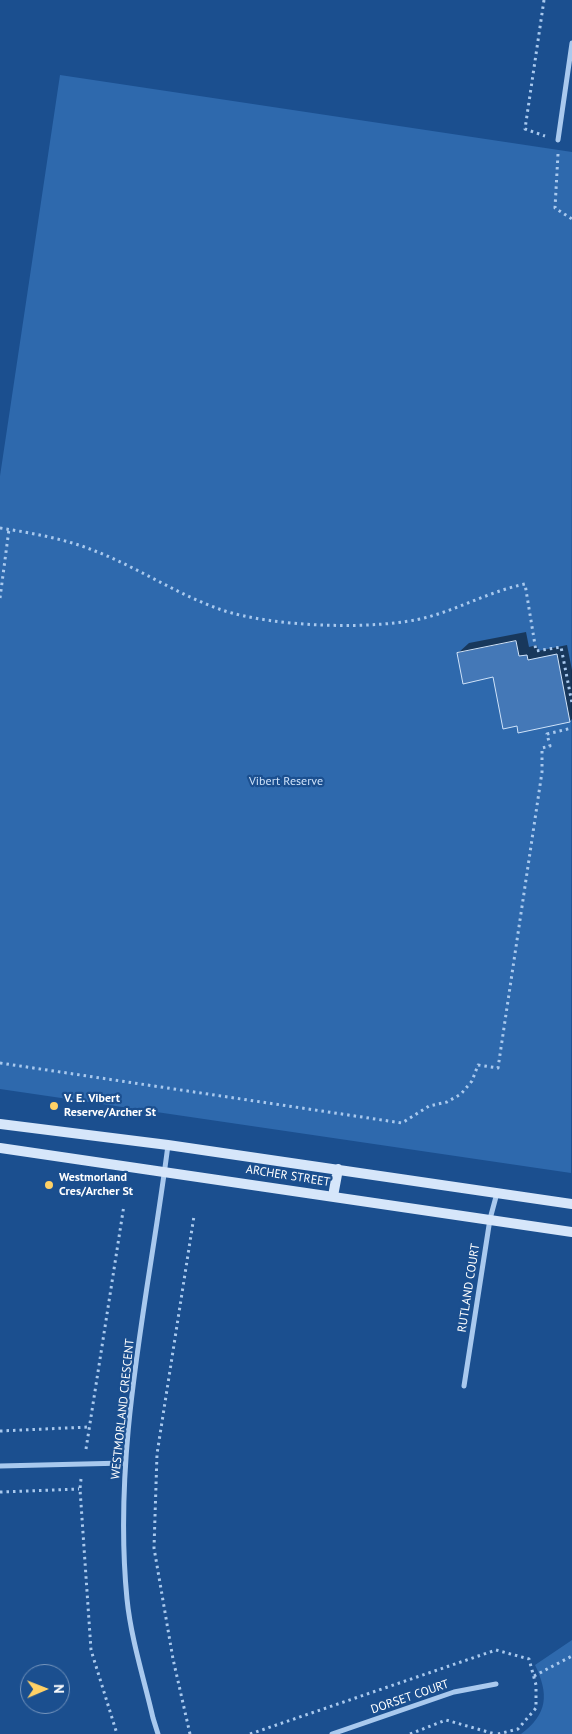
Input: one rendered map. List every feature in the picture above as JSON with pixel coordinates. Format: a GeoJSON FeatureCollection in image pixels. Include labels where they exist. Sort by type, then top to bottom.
{"type":"FeatureCollection","features":[{"type":"Feature","properties":{"kind":"main road","name":"ARCHER STREET"},"geometry":{"type":"LineString","coordinates":[[0,1124],[168,1145],[572,1204]]}},
{"type":"Feature","properties":{"kind":"main road","name":"ARCHER STREET"},"geometry":{"type":"LineString","coordinates":[[0,1148],[572,1232]]}},
{"type":"Feature","properties":{"kind":"main road"},"geometry":{"type":"LineString","coordinates":[[333,1196],[338,1169]]}},
{"type":"Feature","properties":{"kind":"street"},"geometry":{"type":"LineString","coordinates":[[558,140],[572,44]]}},
{"type":"Feature","properties":{"kind":"street","name":"WESTMORLAND CRESCENT"},"geometry":{"type":"LineString","coordinates":[[158,1734],[127,1601],[123,1538],[125,1463],[168,1145]]}},
{"type":"Feature","properties":{"kind":"street","name":"RUTLAND COURT"},"geometry":{"type":"LineString","coordinates":[[464,1386],[490,1219],[497,1193]]}},
{"type":"Feature","properties":{"kind":"street"},"geometry":{"type":"LineString","coordinates":[[0,1466],[125,1463]]}},
{"type":"Feature","properties":{"kind":"street","name":"DORSET COURT"},"geometry":{"type":"LineString","coordinates":[[332,1734],[454,1692],[496,1684]]}},
{"type":"Feature","properties":{"kind":"path"},"geometry":{"type":"LineString","coordinates":[[544,0],[525,130],[558,140],[555,208],[572,220]]}},
{"type":"Feature","properties":{"kind":"path"},"geometry":{"type":"LineString","coordinates":[[0,528],[61,540],[96,551],[184,595],[224,611],[275,621],[329,626],[383,624],[428,617],[525,584],[536,652],[561,647],[572,703]]}},
{"type":"Feature","properties":{"kind":"path"},"geometry":{"type":"LineString","coordinates":[[0,598],[10,529]]}},
{"type":"Feature","properties":{"kind":"path"},"geometry":{"type":"LineString","coordinates":[[0,1063],[402,1123],[428,1106],[438,1105],[454,1099],[467,1088],[478,1065],[498,1068],[542,772],[542,748],[550,746],[546,734],[572,728]]}},
{"type":"Feature","properties":{"kind":"path"},"geometry":{"type":"LineString","coordinates":[[190,1734],[173,1659],[154,1548],[157,1454],[194,1216]]}},
{"type":"Feature","properties":{"kind":"path"},"geometry":{"type":"LineString","coordinates":[[0,1432],[89,1427]]}},
{"type":"Feature","properties":{"kind":"path"},"geometry":{"type":"LineString","coordinates":[[0,1492],[80,1489]]}},
{"type":"Feature","properties":{"kind":"path"},"geometry":{"type":"LineString","coordinates":[[534,1676],[572,1656]]}},
{"type":"Feature","properties":{"kind":"path"},"geometry":{"type":"LineString","coordinates":[[410,1734],[446,1720],[495,1734]]}},
{"type":"Feature","properties":{"kind":"green space","name":"Vibert Reserve"},"geometry":{"type":"Polygon","coordinates":[[[60,75],[572,152],[571,1173],[0,1089],[0,476],[60,75]]]}},
{"type":"Feature","properties":{"kind":"green space"},"geometry":{"type":"Polygon","coordinates":[[[572,1640],[572,1734],[521,1734],[537,1719],[543,1703],[543,1685],[535,1665],[572,1640]]]}},
{"type":"Feature","properties":{"kind":"building"},"geometry":{"type":"Polygon","coordinates":[[[516,641],[519,656],[527,655],[528,660],[557,654],[570,722],[518,733],[517,726],[503,729],[493,677],[463,684],[457,653],[516,641]]]}},
{"type":"Feature","properties":{"kind":"place","name":"V. E. Vibert Reserve/Archer St"},"geometry":{"type":"Point","coordinates":[54,1106]}},
{"type":"Feature","properties":{"kind":"place","name":"Westmorland Cres/Archer St"},"geometry":{"type":"Point","coordinates":[49,1185]}}]}
